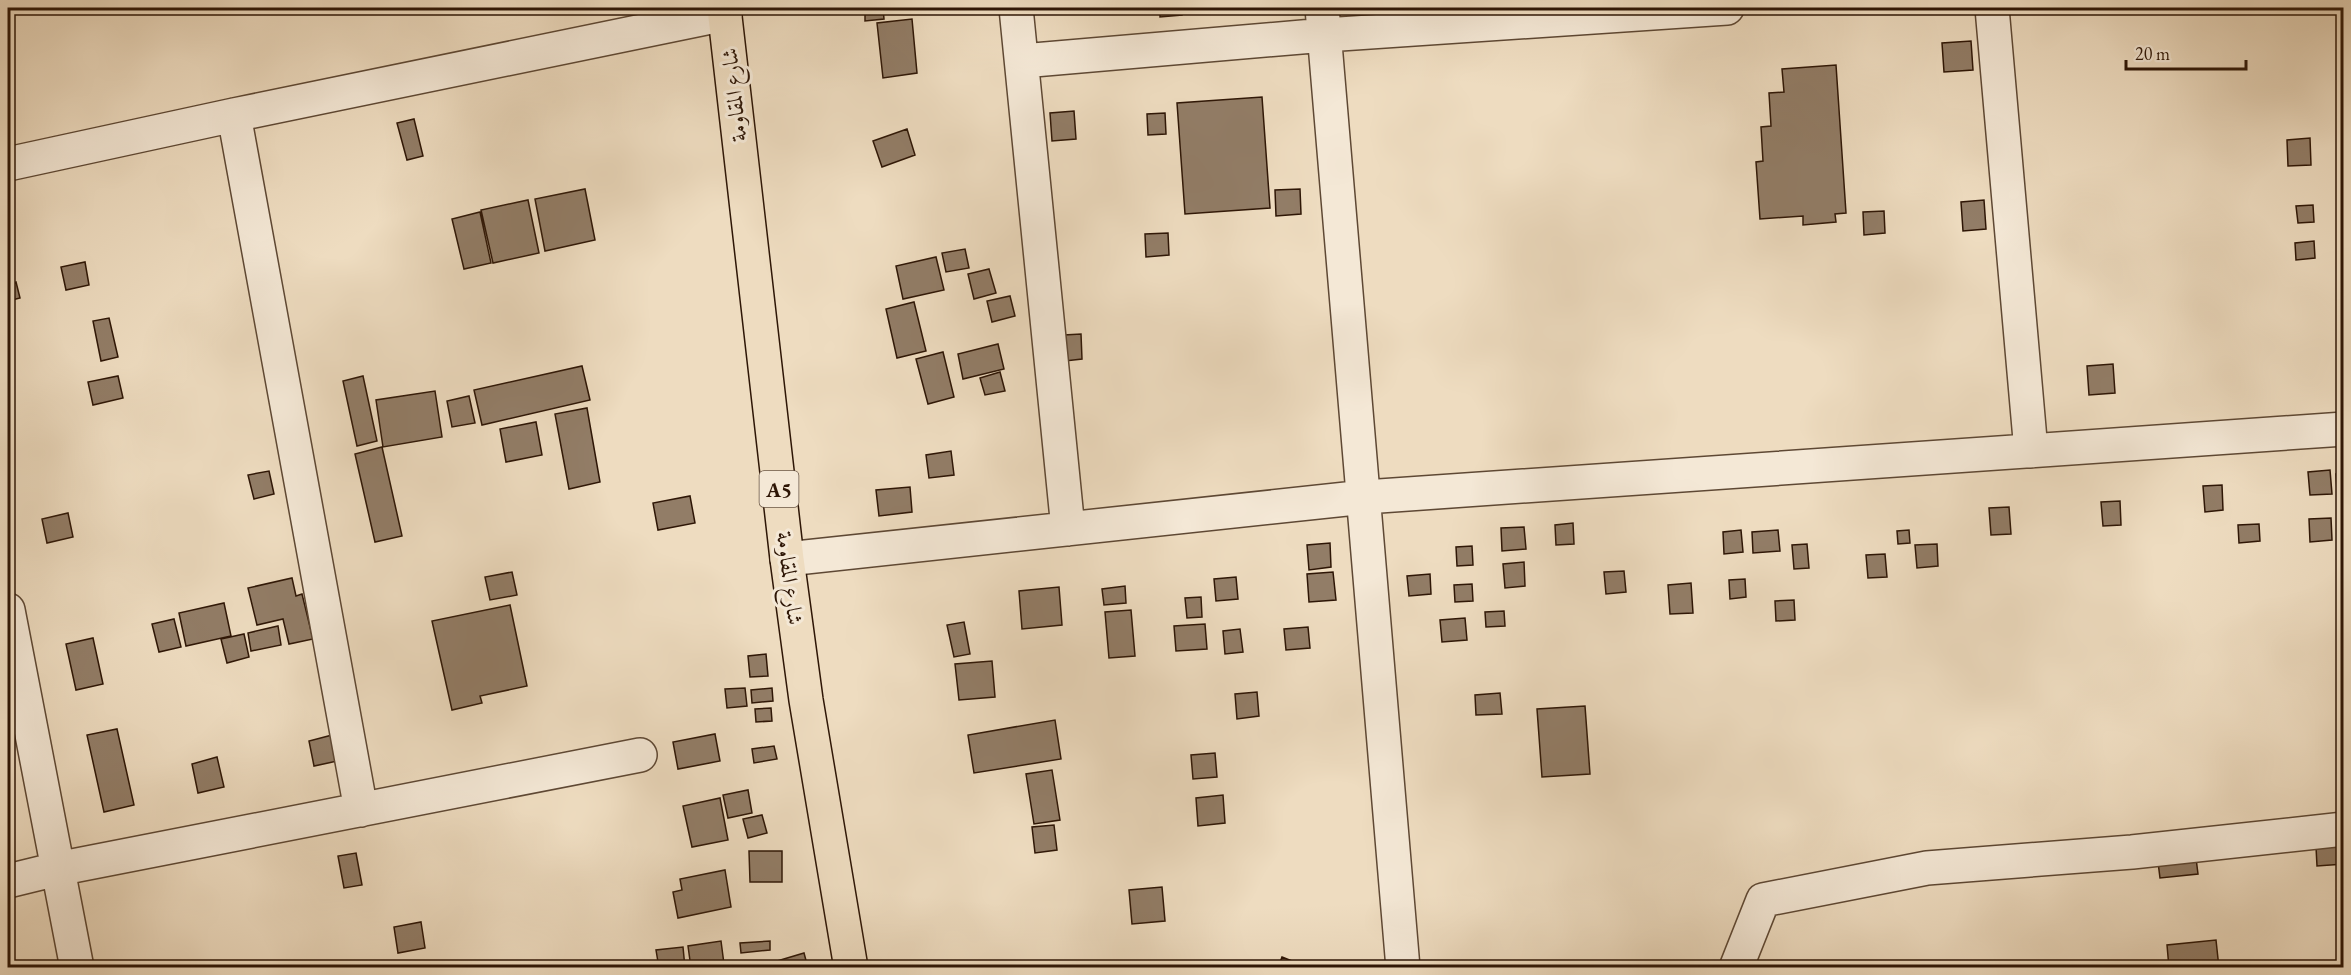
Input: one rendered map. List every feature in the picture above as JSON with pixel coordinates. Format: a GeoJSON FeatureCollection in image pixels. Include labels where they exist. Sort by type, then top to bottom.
{"type":"FeatureCollection","features":[{"type":"Feature","properties":{"kind":"highway","name":"شارع المقاومة"},"geometry":{"type":"LineString","coordinates":[[724,11],[787,559],[806,700],[851,968]]}},
{"type":"Feature","properties":{"kind":"street"},"geometry":{"type":"LineString","coordinates":[[1016,8],[1068,529]]}},
{"type":"Feature","properties":{"kind":"street"},"geometry":{"type":"LineString","coordinates":[[1022,61],[1323,21],[1727,8]]}},
{"type":"Feature","properties":{"kind":"street"},"geometry":{"type":"LineString","coordinates":[[1992,8],[2031,451]]}},
{"type":"Feature","properties":{"kind":"street"},"geometry":{"type":"LineString","coordinates":[[8,164],[724,11]]}},
{"type":"Feature","properties":{"kind":"street"},"geometry":{"type":"LineString","coordinates":[[1323,21],[1403,968]]}},
{"type":"Feature","properties":{"kind":"street"},"geometry":{"type":"LineString","coordinates":[[234,115],[361,810]]}},
{"type":"Feature","properties":{"kind":"street"},"geometry":{"type":"LineString","coordinates":[[787,559],[1365,497],[2343,429]]}},
{"type":"Feature","properties":{"kind":"street"},"geometry":{"type":"LineString","coordinates":[[8,610],[77,968]]}},
{"type":"Feature","properties":{"kind":"street"},"geometry":{"type":"LineString","coordinates":[[8,881],[57,869],[640,755]]}},
{"type":"Feature","properties":{"kind":"street"},"geometry":{"type":"LineString","coordinates":[[1736,968],[1763,900],[1927,868],[2132,852],[2343,829]]}},
{"type":"Feature","properties":{"kind":"building"},"geometry":{"type":"Polygon","coordinates":[[[865,8],[883,8],[884,19],[865,21],[865,8]]]}},
{"type":"Feature","properties":{"kind":"building"},"geometry":{"type":"Polygon","coordinates":[[[1160,8],[1182,8],[1182,15],[1160,17],[1160,8]]]}},
{"type":"Feature","properties":{"kind":"building"},"geometry":{"type":"Polygon","coordinates":[[[1205,8],[1229,8],[1229,12],[1205,14],[1205,8]]]}},
{"type":"Feature","properties":{"kind":"building"},"geometry":{"type":"Polygon","coordinates":[[[912,19],[917,73],[883,78],[877,23],[912,19]]]}},
{"type":"Feature","properties":{"kind":"building"},"geometry":{"type":"Polygon","coordinates":[[[1971,41],[1973,70],[1944,72],[1942,43],[1971,41]]]}},
{"type":"Feature","properties":{"kind":"building"},"geometry":{"type":"Polygon","coordinates":[[[1836,65],[1846,213],[1835,214],[1836,222],[1803,225],[1803,216],[1760,219],[1756,162],[1763,161],[1761,127],[1771,126],[1769,93],[1784,92],[1782,69],[1836,65]]]}},
{"type":"Feature","properties":{"kind":"building"},"geometry":{"type":"Polygon","coordinates":[[[1262,97],[1270,208],[1185,214],[1177,103],[1262,97]]]}},
{"type":"Feature","properties":{"kind":"building"},"geometry":{"type":"Polygon","coordinates":[[[1074,111],[1076,139],[1052,141],[1050,113],[1074,111]]]}},
{"type":"Feature","properties":{"kind":"building"},"geometry":{"type":"Polygon","coordinates":[[[1165,113],[1166,134],[1148,135],[1147,114],[1165,113]]]}},
{"type":"Feature","properties":{"kind":"building"},"geometry":{"type":"Polygon","coordinates":[[[414,119],[423,156],[407,160],[397,123],[414,119]]]}},
{"type":"Feature","properties":{"kind":"building"},"geometry":{"type":"Polygon","coordinates":[[[907,129],[915,155],[882,167],[873,141],[907,129]]]}},
{"type":"Feature","properties":{"kind":"building"},"geometry":{"type":"Polygon","coordinates":[[[2310,138],[2311,165],[2288,166],[2287,140],[2310,138]]]}},
{"type":"Feature","properties":{"kind":"building"},"geometry":{"type":"Polygon","coordinates":[[[585,189],[595,240],[545,251],[535,199],[585,189]]]}},
{"type":"Feature","properties":{"kind":"building"},"geometry":{"type":"Polygon","coordinates":[[[1300,189],[1301,214],[1276,216],[1275,190],[1300,189]]]}},
{"type":"Feature","properties":{"kind":"building"},"geometry":{"type":"Polygon","coordinates":[[[528,200],[539,253],[493,263],[481,210],[528,200]]]}},
{"type":"Feature","properties":{"kind":"building"},"geometry":{"type":"Polygon","coordinates":[[[1984,200],[1986,229],[1963,231],[1961,202],[1984,200]]]}},
{"type":"Feature","properties":{"kind":"building"},"geometry":{"type":"Polygon","coordinates":[[[2313,205],[2314,222],[2298,223],[2296,206],[2313,205]]]}},
{"type":"Feature","properties":{"kind":"building"},"geometry":{"type":"Polygon","coordinates":[[[1884,211],[1885,233],[1864,235],[1863,212],[1884,211]]]}},
{"type":"Feature","properties":{"kind":"building"},"geometry":{"type":"Polygon","coordinates":[[[480,212],[491,263],[464,269],[452,219],[480,212]]]}},
{"type":"Feature","properties":{"kind":"building"},"geometry":{"type":"Polygon","coordinates":[[[1168,233],[1169,255],[1146,257],[1145,234],[1168,233]]]}},
{"type":"Feature","properties":{"kind":"building"},"geometry":{"type":"Polygon","coordinates":[[[2314,241],[2315,258],[2296,260],[2295,243],[2314,241]]]}},
{"type":"Feature","properties":{"kind":"building"},"geometry":{"type":"Polygon","coordinates":[[[965,249],[969,268],[946,272],[942,253],[965,249]]]}},
{"type":"Feature","properties":{"kind":"building"},"geometry":{"type":"Polygon","coordinates":[[[936,257],[944,290],[903,299],[896,266],[936,257]]]}},
{"type":"Feature","properties":{"kind":"building"},"geometry":{"type":"Polygon","coordinates":[[[85,262],[89,285],[66,290],[61,267],[85,262]]]}},
{"type":"Feature","properties":{"kind":"building"},"geometry":{"type":"Polygon","coordinates":[[[989,269],[996,293],[974,299],[968,274],[989,269]]]}},
{"type":"Feature","properties":{"kind":"building"},"geometry":{"type":"Polygon","coordinates":[[[16,282],[20,298],[8,301],[8,285],[16,282]]]}},
{"type":"Feature","properties":{"kind":"building"},"geometry":{"type":"Polygon","coordinates":[[[1010,296],[1015,316],[992,322],[987,301],[1010,296]]]}},
{"type":"Feature","properties":{"kind":"building"},"geometry":{"type":"Polygon","coordinates":[[[914,302],[926,351],[897,358],[886,309],[914,302]]]}},
{"type":"Feature","properties":{"kind":"building"},"geometry":{"type":"Polygon","coordinates":[[[109,318],[118,357],[101,361],[93,321],[109,318]]]}},
{"type":"Feature","properties":{"kind":"building"},"geometry":{"type":"Polygon","coordinates":[[[1081,334],[1082,359],[1065,361],[1064,335],[1081,334]]]}},
{"type":"Feature","properties":{"kind":"building"},"geometry":{"type":"Polygon","coordinates":[[[998,344],[1004,369],[963,379],[958,354],[998,344]]]}},
{"type":"Feature","properties":{"kind":"building"},"geometry":{"type":"Polygon","coordinates":[[[943,352],[954,397],[928,404],[916,359],[943,352]]]}},
{"type":"Feature","properties":{"kind":"building"},"geometry":{"type":"Polygon","coordinates":[[[2113,364],[2115,393],[2089,395],[2087,366],[2113,364]]]}},
{"type":"Feature","properties":{"kind":"building"},"geometry":{"type":"Polygon","coordinates":[[[582,366],[590,400],[482,425],[474,390],[582,366]]]}},
{"type":"Feature","properties":{"kind":"building"},"geometry":{"type":"Polygon","coordinates":[[[1000,372],[1005,391],[985,395],[980,378],[1000,372]]]}},
{"type":"Feature","properties":{"kind":"building"},"geometry":{"type":"Polygon","coordinates":[[[118,376],[123,398],[93,405],[88,382],[118,376]]]}},
{"type":"Feature","properties":{"kind":"building"},"geometry":{"type":"Polygon","coordinates":[[[363,376],[377,441],[357,446],[343,381],[363,376]]]}},
{"type":"Feature","properties":{"kind":"building"},"geometry":{"type":"Polygon","coordinates":[[[435,391],[442,437],[383,447],[376,400],[435,391]]]}},
{"type":"Feature","properties":{"kind":"building"},"geometry":{"type":"Polygon","coordinates":[[[469,396],[475,423],[452,427],[447,401],[469,396]]]}},
{"type":"Feature","properties":{"kind":"building"},"geometry":{"type":"Polygon","coordinates":[[[587,408],[600,482],[569,489],[555,414],[587,408]]]}},
{"type":"Feature","properties":{"kind":"building"},"geometry":{"type":"Polygon","coordinates":[[[536,422],[542,455],[506,462],[500,429],[536,422]]]}},
{"type":"Feature","properties":{"kind":"building"},"geometry":{"type":"Polygon","coordinates":[[[382,447],[402,536],[375,542],[355,454],[382,447]]]}},
{"type":"Feature","properties":{"kind":"building"},"geometry":{"type":"Polygon","coordinates":[[[951,451],[954,475],[929,478],[926,455],[951,451]]]}},
{"type":"Feature","properties":{"kind":"building"},"geometry":{"type":"Polygon","coordinates":[[[2330,470],[2332,494],[2310,495],[2308,472],[2330,470]]]}},
{"type":"Feature","properties":{"kind":"building"},"geometry":{"type":"Polygon","coordinates":[[[269,471],[274,494],[254,499],[248,475],[269,471]]]}},
{"type":"Feature","properties":{"kind":"building"},"geometry":{"type":"Polygon","coordinates":[[[2344,473],[2344,491],[2337,492],[2336,474],[2344,473]]]}},
{"type":"Feature","properties":{"kind":"building"},"geometry":{"type":"Polygon","coordinates":[[[2222,485],[2223,510],[2205,512],[2203,486],[2222,485]]]}},
{"type":"Feature","properties":{"kind":"building"},"geometry":{"type":"Polygon","coordinates":[[[910,487],[912,512],[879,516],[876,490],[910,487]]]}},
{"type":"Feature","properties":{"kind":"building"},"geometry":{"type":"Polygon","coordinates":[[[690,496],[695,523],[658,530],[653,503],[690,496]]]}},
{"type":"Feature","properties":{"kind":"building"},"geometry":{"type":"Polygon","coordinates":[[[2120,501],[2121,525],[2103,526],[2101,502],[2120,501]]]}},
{"type":"Feature","properties":{"kind":"building"},"geometry":{"type":"Polygon","coordinates":[[[2009,507],[2011,534],[1991,535],[1989,508],[2009,507]]]}},
{"type":"Feature","properties":{"kind":"building"},"geometry":{"type":"Polygon","coordinates":[[[68,513],[73,537],[47,543],[42,519],[68,513]]]}},
{"type":"Feature","properties":{"kind":"building"},"geometry":{"type":"Polygon","coordinates":[[[2331,518],[2332,540],[2310,542],[2309,519],[2331,518]]]}},
{"type":"Feature","properties":{"kind":"building"},"geometry":{"type":"Polygon","coordinates":[[[1573,523],[1574,544],[1556,545],[1555,525],[1573,523]]]}},
{"type":"Feature","properties":{"kind":"building"},"geometry":{"type":"Polygon","coordinates":[[[2259,524],[2260,541],[2239,543],[2238,525],[2259,524]]]}},
{"type":"Feature","properties":{"kind":"building"},"geometry":{"type":"Polygon","coordinates":[[[1524,527],[1526,549],[1502,551],[1501,528],[1524,527]]]}},
{"type":"Feature","properties":{"kind":"building"},"geometry":{"type":"Polygon","coordinates":[[[1741,530],[1743,552],[1724,554],[1723,532],[1741,530]]]}},
{"type":"Feature","properties":{"kind":"building"},"geometry":{"type":"Polygon","coordinates":[[[1778,530],[1780,551],[1753,553],[1752,532],[1778,530]]]}},
{"type":"Feature","properties":{"kind":"building"},"geometry":{"type":"Polygon","coordinates":[[[1909,530],[1910,543],[1898,544],[1897,531],[1909,530]]]}},
{"type":"Feature","properties":{"kind":"building"},"geometry":{"type":"Polygon","coordinates":[[[1330,543],[1331,567],[1309,570],[1307,545],[1330,543]]]}},
{"type":"Feature","properties":{"kind":"building"},"geometry":{"type":"Polygon","coordinates":[[[1807,544],[1809,568],[1794,569],[1792,545],[1807,544]]]}},
{"type":"Feature","properties":{"kind":"building"},"geometry":{"type":"Polygon","coordinates":[[[1937,544],[1938,566],[1917,568],[1915,545],[1937,544]]]}},
{"type":"Feature","properties":{"kind":"building"},"geometry":{"type":"Polygon","coordinates":[[[1472,546],[1473,565],[1457,566],[1456,547],[1472,546]]]}},
{"type":"Feature","properties":{"kind":"building"},"geometry":{"type":"Polygon","coordinates":[[[1885,554],[1887,577],[1868,578],[1866,555],[1885,554]]]}},
{"type":"Feature","properties":{"kind":"building"},"geometry":{"type":"Polygon","coordinates":[[[1524,562],[1525,586],[1505,588],[1503,564],[1524,562]]]}},
{"type":"Feature","properties":{"kind":"building"},"geometry":{"type":"Polygon","coordinates":[[[1624,571],[1626,592],[1606,594],[1604,572],[1624,571]]]}},
{"type":"Feature","properties":{"kind":"building"},"geometry":{"type":"Polygon","coordinates":[[[512,572],[517,595],[490,600],[485,577],[512,572]]]}},
{"type":"Feature","properties":{"kind":"building"},"geometry":{"type":"Polygon","coordinates":[[[1333,572],[1336,600],[1309,602],[1307,574],[1333,572]]]}},
{"type":"Feature","properties":{"kind":"building"},"geometry":{"type":"Polygon","coordinates":[[[1430,574],[1431,594],[1409,596],[1407,576],[1430,574]]]}},
{"type":"Feature","properties":{"kind":"building"},"geometry":{"type":"Polygon","coordinates":[[[1236,577],[1238,599],[1216,601],[1214,579],[1236,577]]]}},
{"type":"Feature","properties":{"kind":"building"},"geometry":{"type":"Polygon","coordinates":[[[292,578],[296,596],[302,594],[313,639],[289,644],[283,619],[257,625],[248,588],[292,578]]]}},
{"type":"Feature","properties":{"kind":"building"},"geometry":{"type":"Polygon","coordinates":[[[1745,579],[1746,597],[1730,599],[1729,580],[1745,579]]]}},
{"type":"Feature","properties":{"kind":"building"},"geometry":{"type":"Polygon","coordinates":[[[1691,583],[1693,613],[1670,614],[1668,585],[1691,583]]]}},
{"type":"Feature","properties":{"kind":"building"},"geometry":{"type":"Polygon","coordinates":[[[1472,584],[1473,601],[1455,602],[1454,585],[1472,584]]]}},
{"type":"Feature","properties":{"kind":"building"},"geometry":{"type":"Polygon","coordinates":[[[1125,586],[1126,603],[1104,605],[1102,589],[1125,586]]]}},
{"type":"Feature","properties":{"kind":"building"},"geometry":{"type":"Polygon","coordinates":[[[1059,587],[1062,625],[1022,629],[1019,591],[1059,587]]]}},
{"type":"Feature","properties":{"kind":"building"},"geometry":{"type":"Polygon","coordinates":[[[1201,597],[1202,617],[1187,618],[1185,598],[1201,597]]]}},
{"type":"Feature","properties":{"kind":"building"},"geometry":{"type":"Polygon","coordinates":[[[1794,600],[1795,620],[1776,621],[1775,601],[1794,600]]]}},
{"type":"Feature","properties":{"kind":"building"},"geometry":{"type":"Polygon","coordinates":[[[224,603],[231,636],[186,646],[179,613],[224,603]]]}},
{"type":"Feature","properties":{"kind":"building"},"geometry":{"type":"Polygon","coordinates":[[[510,605],[527,686],[480,696],[482,703],[452,710],[432,621],[510,605]]]}},
{"type":"Feature","properties":{"kind":"building"},"geometry":{"type":"Polygon","coordinates":[[[1131,610],[1135,656],[1109,658],[1105,612],[1131,610]]]}},
{"type":"Feature","properties":{"kind":"building"},"geometry":{"type":"Polygon","coordinates":[[[1504,611],[1505,626],[1486,627],[1485,612],[1504,611]]]}},
{"type":"Feature","properties":{"kind":"building"},"geometry":{"type":"Polygon","coordinates":[[[1465,618],[1467,640],[1442,642],[1440,620],[1465,618]]]}},
{"type":"Feature","properties":{"kind":"building"},"geometry":{"type":"Polygon","coordinates":[[[174,619],[181,647],[159,652],[152,624],[174,619]]]}},
{"type":"Feature","properties":{"kind":"building"},"geometry":{"type":"Polygon","coordinates":[[[964,622],[970,654],[954,657],[947,625],[964,622]]]}},
{"type":"Feature","properties":{"kind":"building"},"geometry":{"type":"Polygon","coordinates":[[[1205,624],[1207,649],[1176,651],[1174,626],[1205,624]]]}},
{"type":"Feature","properties":{"kind":"building"},"geometry":{"type":"Polygon","coordinates":[[[278,626],[281,645],[251,651],[248,633],[278,626]]]}},
{"type":"Feature","properties":{"kind":"building"},"geometry":{"type":"Polygon","coordinates":[[[1308,627],[1310,648],[1286,650],[1284,629],[1308,627]]]}},
{"type":"Feature","properties":{"kind":"building"},"geometry":{"type":"Polygon","coordinates":[[[1240,629],[1243,652],[1225,654],[1223,631],[1240,629]]]}},
{"type":"Feature","properties":{"kind":"building"},"geometry":{"type":"Polygon","coordinates":[[[244,634],[249,657],[227,663],[221,639],[244,634]]]}},
{"type":"Feature","properties":{"kind":"building"},"geometry":{"type":"Polygon","coordinates":[[[93,638],[103,684],[76,690],[66,644],[93,638]]]}},
{"type":"Feature","properties":{"kind":"building"},"geometry":{"type":"Polygon","coordinates":[[[766,654],[768,676],[750,677],[748,656],[766,654]]]}},
{"type":"Feature","properties":{"kind":"building"},"geometry":{"type":"Polygon","coordinates":[[[992,661],[995,697],[959,700],[955,664],[992,661]]]}},
{"type":"Feature","properties":{"kind":"building"},"geometry":{"type":"Polygon","coordinates":[[[745,688],[747,706],[727,708],[725,689],[745,688]]]}},
{"type":"Feature","properties":{"kind":"building"},"geometry":{"type":"Polygon","coordinates":[[[772,688],[773,701],[752,703],[751,690],[772,688]]]}},
{"type":"Feature","properties":{"kind":"building"},"geometry":{"type":"Polygon","coordinates":[[[1257,692],[1259,716],[1237,719],[1235,694],[1257,692]]]}},
{"type":"Feature","properties":{"kind":"building"},"geometry":{"type":"Polygon","coordinates":[[[1500,693],[1502,714],[1476,715],[1475,695],[1500,693]]]}},
{"type":"Feature","properties":{"kind":"building"},"geometry":{"type":"Polygon","coordinates":[[[1585,706],[1590,774],[1542,777],[1537,709],[1585,706]]]}},
{"type":"Feature","properties":{"kind":"building"},"geometry":{"type":"Polygon","coordinates":[[[771,708],[772,721],[756,722],[755,709],[771,708]]]}},
{"type":"Feature","properties":{"kind":"building"},"geometry":{"type":"Polygon","coordinates":[[[1055,720],[1061,759],[974,773],[968,735],[1055,720]]]}},
{"type":"Feature","properties":{"kind":"building"},"geometry":{"type":"Polygon","coordinates":[[[117,729],[134,805],[104,812],[87,735],[117,729]]]}},
{"type":"Feature","properties":{"kind":"building"},"geometry":{"type":"Polygon","coordinates":[[[336,734],[342,760],[314,766],[309,741],[336,734]]]}},
{"type":"Feature","properties":{"kind":"building"},"geometry":{"type":"Polygon","coordinates":[[[715,734],[720,761],[678,769],[673,742],[715,734]]]}},
{"type":"Feature","properties":{"kind":"building"},"geometry":{"type":"Polygon","coordinates":[[[774,746],[777,759],[754,763],[752,749],[774,746]]]}},
{"type":"Feature","properties":{"kind":"building"},"geometry":{"type":"Polygon","coordinates":[[[1215,753],[1217,777],[1193,779],[1191,755],[1215,753]]]}},
{"type":"Feature","properties":{"kind":"building"},"geometry":{"type":"Polygon","coordinates":[[[217,757],[224,787],[198,793],[192,764],[217,757]]]}},
{"type":"Feature","properties":{"kind":"building"},"geometry":{"type":"Polygon","coordinates":[[[1052,770],[1060,820],[1034,824],[1026,774],[1052,770]]]}},
{"type":"Feature","properties":{"kind":"building"},"geometry":{"type":"Polygon","coordinates":[[[748,790],[752,813],[728,818],[723,795],[748,790]]]}},
{"type":"Feature","properties":{"kind":"building"},"geometry":{"type":"Polygon","coordinates":[[[1223,795],[1225,823],[1198,826],[1196,798],[1223,795]]]}},
{"type":"Feature","properties":{"kind":"building"},"geometry":{"type":"Polygon","coordinates":[[[720,798],[728,840],[692,847],[683,806],[720,798]]]}},
{"type":"Feature","properties":{"kind":"building"},"geometry":{"type":"Polygon","coordinates":[[[762,815],[767,833],[748,838],[743,819],[762,815]]]}},
{"type":"Feature","properties":{"kind":"building"},"geometry":{"type":"Polygon","coordinates":[[[1054,825],[1057,850],[1035,853],[1032,827],[1054,825]]]}},
{"type":"Feature","properties":{"kind":"building"},"geometry":{"type":"Polygon","coordinates":[[[2344,845],[2344,864],[2317,866],[2316,847],[2344,845]]]}},
{"type":"Feature","properties":{"kind":"building"},"geometry":{"type":"Polygon","coordinates":[[[749,851],[782,851],[782,882],[750,882],[749,851]]]}},
{"type":"Feature","properties":{"kind":"building"},"geometry":{"type":"Polygon","coordinates":[[[356,853],[362,885],[344,888],[338,856],[356,853]]]}},
{"type":"Feature","properties":{"kind":"building"},"geometry":{"type":"Polygon","coordinates":[[[2196,858],[2198,874],[2160,878],[2158,862],[2196,858]]]}},
{"type":"Feature","properties":{"kind":"building"},"geometry":{"type":"Polygon","coordinates":[[[725,870],[731,907],[678,918],[673,892],[682,890],[680,879],[725,870]]]}},
{"type":"Feature","properties":{"kind":"building"},"geometry":{"type":"Polygon","coordinates":[[[1162,887],[1165,921],[1132,924],[1129,890],[1162,887]]]}},
{"type":"Feature","properties":{"kind":"building"},"geometry":{"type":"Polygon","coordinates":[[[421,922],[425,948],[398,953],[394,927],[421,922]]]}},
{"type":"Feature","properties":{"kind":"building"},"geometry":{"type":"Polygon","coordinates":[[[2216,940],[2219,968],[2169,968],[2167,945],[2216,940]]]}},
{"type":"Feature","properties":{"kind":"building"},"geometry":{"type":"Polygon","coordinates":[[[721,941],[724,964],[691,968],[688,946],[721,941]]]}},
{"type":"Feature","properties":{"kind":"building"},"geometry":{"type":"Polygon","coordinates":[[[770,941],[770,950],[741,953],[740,943],[770,941]]]}},
{"type":"Feature","properties":{"kind":"building"},"geometry":{"type":"Polygon","coordinates":[[[683,947],[685,968],[659,968],[656,950],[683,947]]]}},
{"type":"Feature","properties":{"kind":"building"},"geometry":{"type":"Polygon","coordinates":[[[804,953],[808,968],[779,968],[777,961],[804,953]]]}},
{"type":"Feature","properties":{"kind":"building"},"geometry":{"type":"Polygon","coordinates":[[[1282,957],[1302,965],[1301,968],[1278,968],[1282,957]]]}}]}
